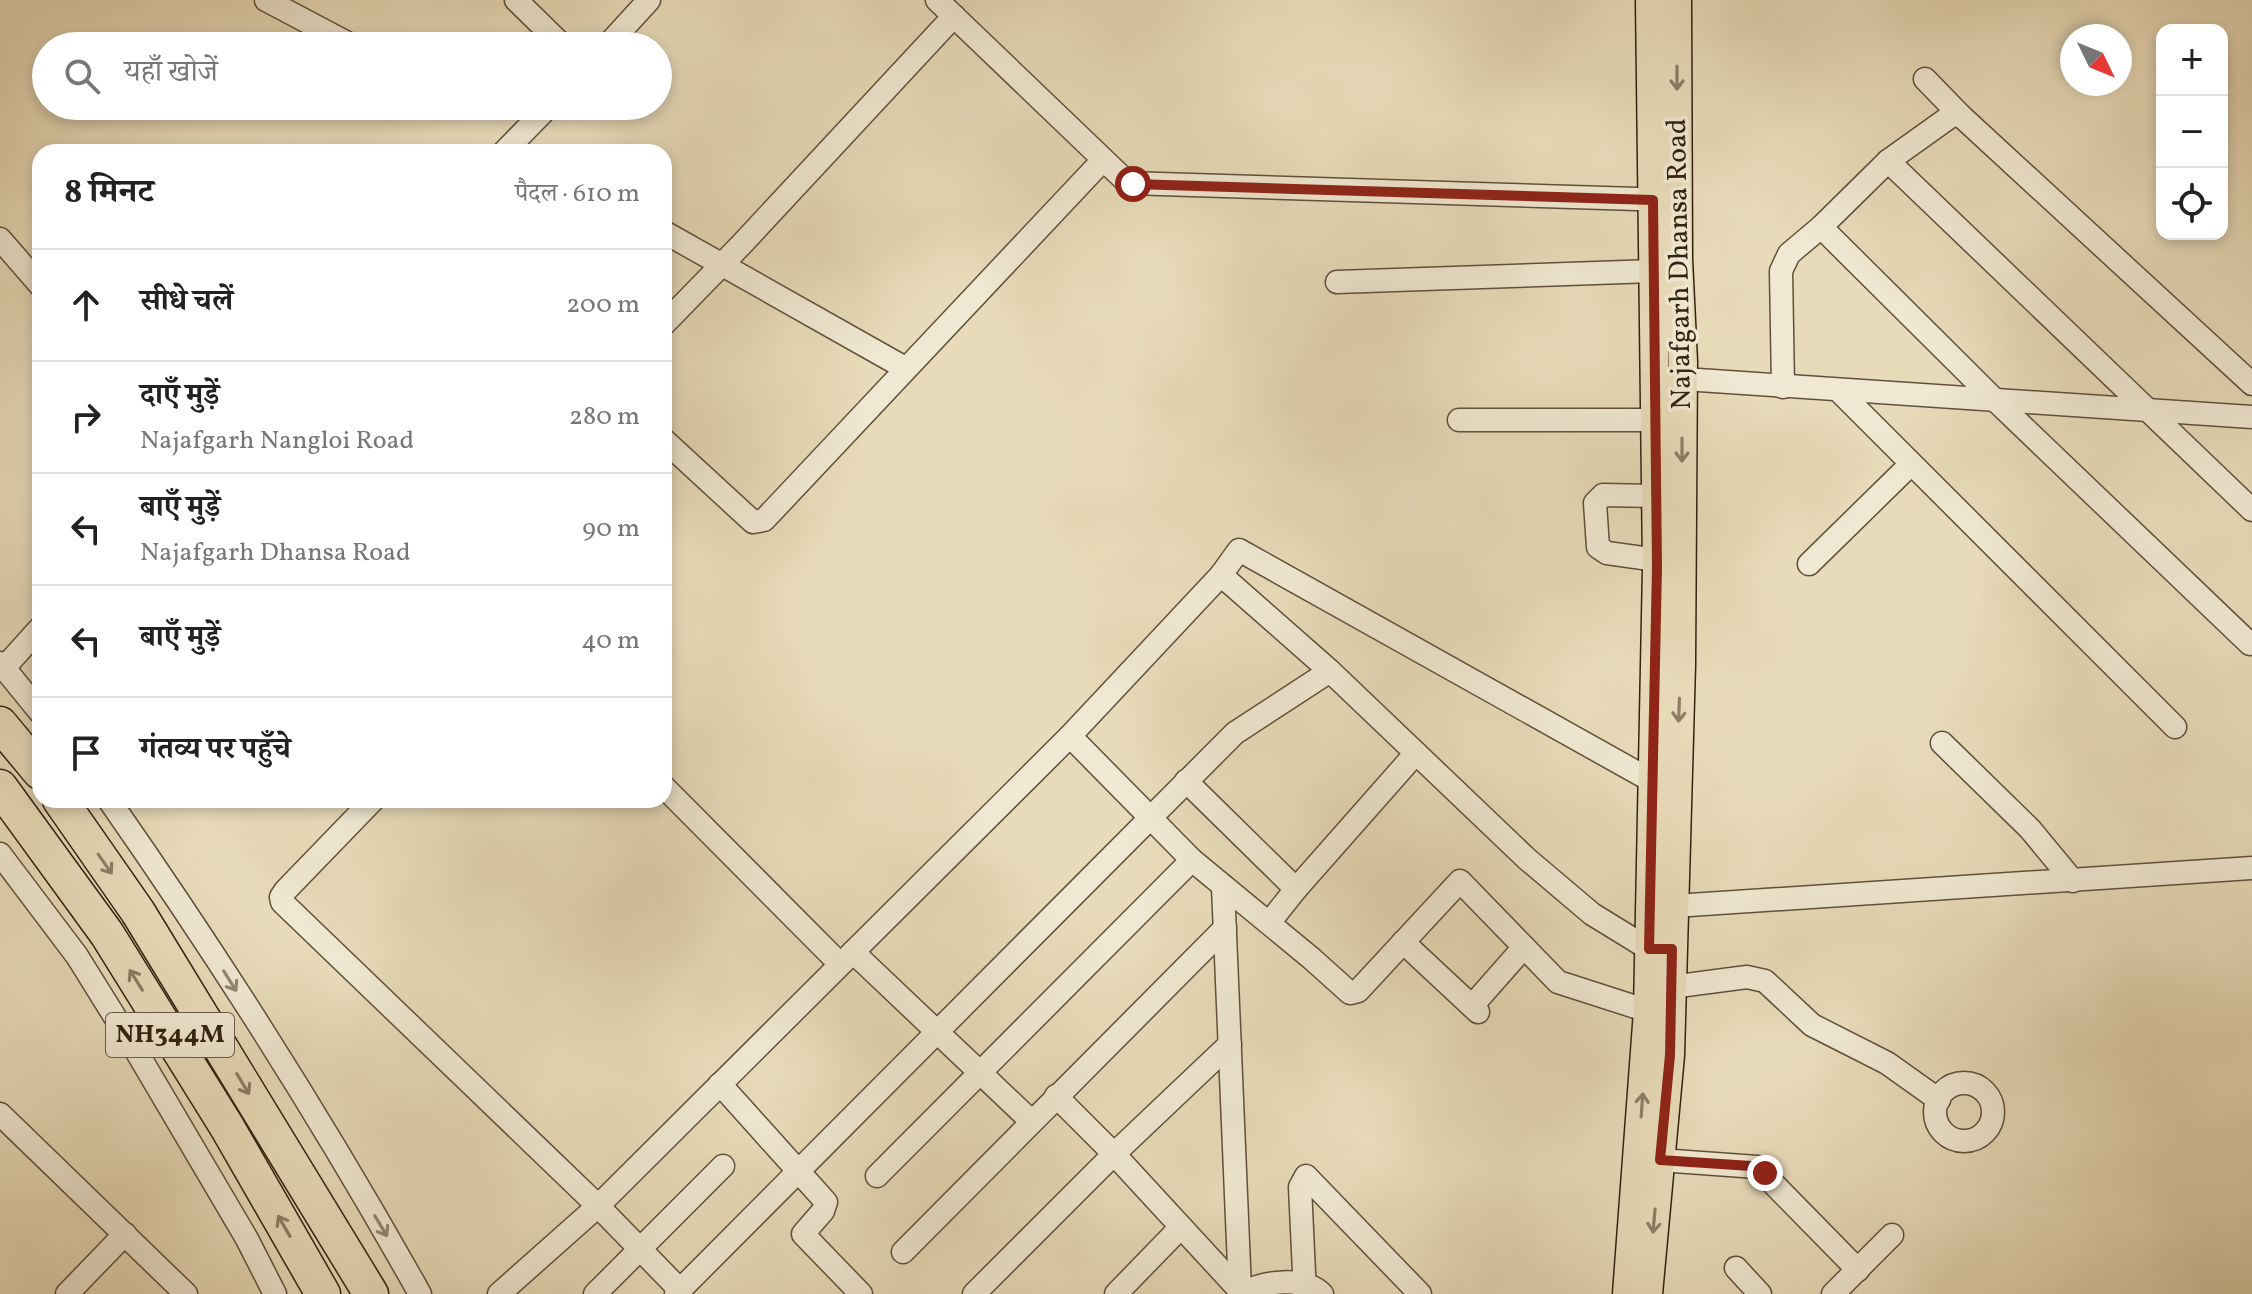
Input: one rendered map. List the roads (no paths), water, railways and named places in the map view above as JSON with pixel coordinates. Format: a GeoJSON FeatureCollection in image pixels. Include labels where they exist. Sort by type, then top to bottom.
{"type":"FeatureCollection","features":[{"type":"Feature","properties":{"kind":"highway"},"geometry":{"type":"LineString","coordinates":[[0,724],[32,762]]}},
{"type":"Feature","properties":{"kind":"highway","name":"NH344M"},"geometry":{"type":"LineString","coordinates":[[0,787],[107,934],[227,1127],[323,1294]]}},
{"type":"Feature","properties":{"kind":"highway","name":"NH344M"},"geometry":{"type":"LineString","coordinates":[[66,808],[138,912],[371,1294]]}},
{"type":"Feature","properties":{"kind":"main road"},"geometry":{"type":"LineString","coordinates":[[1627,1294],[1648,1011],[1661,949],[1662,907],[1652,781],[1668,622],[1657,560],[1665,490],[1656,420],[1670,378],[1653,271],[1665,200],[1650,0]]}},
{"type":"Feature","properties":{"kind":"main road","name":"Najafgarh Dhansa Road"},"geometry":{"type":"LineString","coordinates":[[1662,907],[1668,622],[1665,490],[1670,378],[1665,200],[1677,0]]}},
{"type":"Feature","properties":{"kind":"main road"},"geometry":{"type":"LineString","coordinates":[[1648,1294],[1670,1055],[1671,987],[1661,949]]}},
{"type":"Feature","properties":{"kind":"street"},"geometry":{"type":"LineString","coordinates":[[266,0],[327,32]]}},
{"type":"Feature","properties":{"kind":"street"},"geometry":{"type":"LineString","coordinates":[[516,0],[549,32]]}},
{"type":"Feature","properties":{"kind":"street"},"geometry":{"type":"LineString","coordinates":[[620,32],[649,0]]}},
{"type":"Feature","properties":{"kind":"street"},"geometry":{"type":"LineString","coordinates":[[937,0],[1123,180],[1133,184],[1665,200]]}},
{"type":"Feature","properties":{"kind":"street"},"geometry":{"type":"LineString","coordinates":[[672,316],[954,16]]}},
{"type":"Feature","properties":{"kind":"street"},"geometry":{"type":"LineString","coordinates":[[1925,79],[1960,115],[2252,384]]}},
{"type":"Feature","properties":{"kind":"street"},"geometry":{"type":"LineString","coordinates":[[1783,387],[1783,264],[1789,254],[1888,161],[1951,116],[1960,115]]}},
{"type":"Feature","properties":{"kind":"street"},"geometry":{"type":"LineString","coordinates":[[518,144],[538,120]]}},
{"type":"Feature","properties":{"kind":"street"},"geometry":{"type":"LineString","coordinates":[[672,447],[753,522],[764,520],[1103,160]]}},
{"type":"Feature","properties":{"kind":"street"},"geometry":{"type":"LineString","coordinates":[[1888,161],[2252,510]]}},
{"type":"Feature","properties":{"kind":"street"},"geometry":{"type":"LineString","coordinates":[[1821,227],[1996,401],[2250,644]]}},
{"type":"Feature","properties":{"kind":"street"},"geometry":{"type":"LineString","coordinates":[[672,236],[905,368]]}},
{"type":"Feature","properties":{"kind":"street"},"geometry":{"type":"LineString","coordinates":[[0,239],[32,276]]}},
{"type":"Feature","properties":{"kind":"street"},"geometry":{"type":"LineString","coordinates":[[1337,282],[1653,271]]}},
{"type":"Feature","properties":{"kind":"street"},"geometry":{"type":"LineString","coordinates":[[1670,378],[2252,417]]}},
{"type":"Feature","properties":{"kind":"street"},"geometry":{"type":"LineString","coordinates":[[1838,390],[2175,727]]}},
{"type":"Feature","properties":{"kind":"street"},"geometry":{"type":"LineString","coordinates":[[1459,420],[1656,420]]}},
{"type":"Feature","properties":{"kind":"street"},"geometry":{"type":"LineString","coordinates":[[1809,564],[1911,464]]}},
{"type":"Feature","properties":{"kind":"street"},"geometry":{"type":"LineString","coordinates":[[1657,560],[1607,553],[1598,547],[1595,503],[1603,495],[1665,490]]}},
{"type":"Feature","properties":{"kind":"street"},"geometry":{"type":"LineString","coordinates":[[499,1294],[598,1206],[1070,736],[1221,575],[1239,550],[1652,781]]}},
{"type":"Feature","properties":{"kind":"street"},"geometry":{"type":"LineString","coordinates":[[1221,575],[1330,671],[1527,859],[1592,914],[1661,949]]}},
{"type":"Feature","properties":{"kind":"street"},"geometry":{"type":"LineString","coordinates":[[32,636],[2,665],[32,702]]}},
{"type":"Feature","properties":{"kind":"street"},"geometry":{"type":"LineString","coordinates":[[365,808],[285,891],[282,902],[598,1206],[678,1292],[1186,781],[1245,725],[1330,671]]}},
{"type":"Feature","properties":{"kind":"street"},"geometry":{"type":"LineString","coordinates":[[1070,736],[1192,860],[1350,993],[1358,991],[1460,881],[1558,982],[1648,1011]]}},
{"type":"Feature","properties":{"kind":"street"},"geometry":{"type":"LineString","coordinates":[[1942,743],[2030,829],[2073,881]]}},
{"type":"Feature","properties":{"kind":"street"},"geometry":{"type":"LineString","coordinates":[[1269,923],[1416,753]]}},
{"type":"Feature","properties":{"kind":"street"},"geometry":{"type":"LineString","coordinates":[[1186,781],[1296,889]]}},
{"type":"Feature","properties":{"kind":"street"},"geometry":{"type":"LineString","coordinates":[[672,794],[847,958],[937,1031],[1031,1121]]}},
{"type":"Feature","properties":{"kind":"street"},"geometry":{"type":"LineString","coordinates":[[115,808],[191,918],[420,1294]]}},
{"type":"Feature","properties":{"kind":"street"},"geometry":{"type":"LineString","coordinates":[[0,854],[77,956],[108,1005],[247,1239],[275,1294]]}},
{"type":"Feature","properties":{"kind":"street"},"geometry":{"type":"LineString","coordinates":[[877,1176],[1192,860]]}},
{"type":"Feature","properties":{"kind":"street"},"geometry":{"type":"LineString","coordinates":[[1662,907],[2252,868]]}},
{"type":"Feature","properties":{"kind":"street"},"geometry":{"type":"LineString","coordinates":[[1223,886],[1242,1293]]}},
{"type":"Feature","properties":{"kind":"street"},"geometry":{"type":"LineString","coordinates":[[903,1252],[1225,928]]}},
{"type":"Feature","properties":{"kind":"street"},"geometry":{"type":"LineString","coordinates":[[1403,942],[1475,1009],[1524,947]]}},
{"type":"Feature","properties":{"kind":"street"},"geometry":{"type":"LineString","coordinates":[[1671,987],[1747,977],[1765,981],[1812,1025],[1887,1063],[1939,1100]]}},
{"type":"Feature","properties":{"kind":"street"},"geometry":{"type":"LineString","coordinates":[[974,1294],[1230,1044]]}},
{"type":"Feature","properties":{"kind":"street"},"geometry":{"type":"LineString","coordinates":[[720,1084],[826,1204],[803,1234],[861,1294]]}},
{"type":"Feature","properties":{"kind":"street"},"geometry":{"type":"LineString","coordinates":[[1056,1096],[1242,1293]]}},
{"type":"Feature","properties":{"kind":"street"},"geometry":{"type":"LineString","coordinates":[[3,1123],[186,1294]]}},
{"type":"Feature","properties":{"kind":"street"},"geometry":{"type":"LineString","coordinates":[[1660,1160],[1757,1167],[1858,1270]]}},
{"type":"Feature","properties":{"kind":"street"},"geometry":{"type":"LineString","coordinates":[[595,1294],[723,1166]]}},
{"type":"Feature","properties":{"kind":"street"},"geometry":{"type":"LineString","coordinates":[[1242,1293],[1258,1286],[1310,1290],[1300,1187],[1306,1176],[1420,1294]]}},
{"type":"Feature","properties":{"kind":"street"},"geometry":{"type":"LineString","coordinates":[[1116,1294],[1181,1227]]}},
{"type":"Feature","properties":{"kind":"street"},"geometry":{"type":"LineString","coordinates":[[67,1294],[125,1234]]}},
{"type":"Feature","properties":{"kind":"street"},"geometry":{"type":"LineString","coordinates":[[1833,1294],[1892,1235]]}},
{"type":"Feature","properties":{"kind":"street"},"geometry":{"type":"LineString","coordinates":[[1736,1268],[1760,1294]]}}]}
